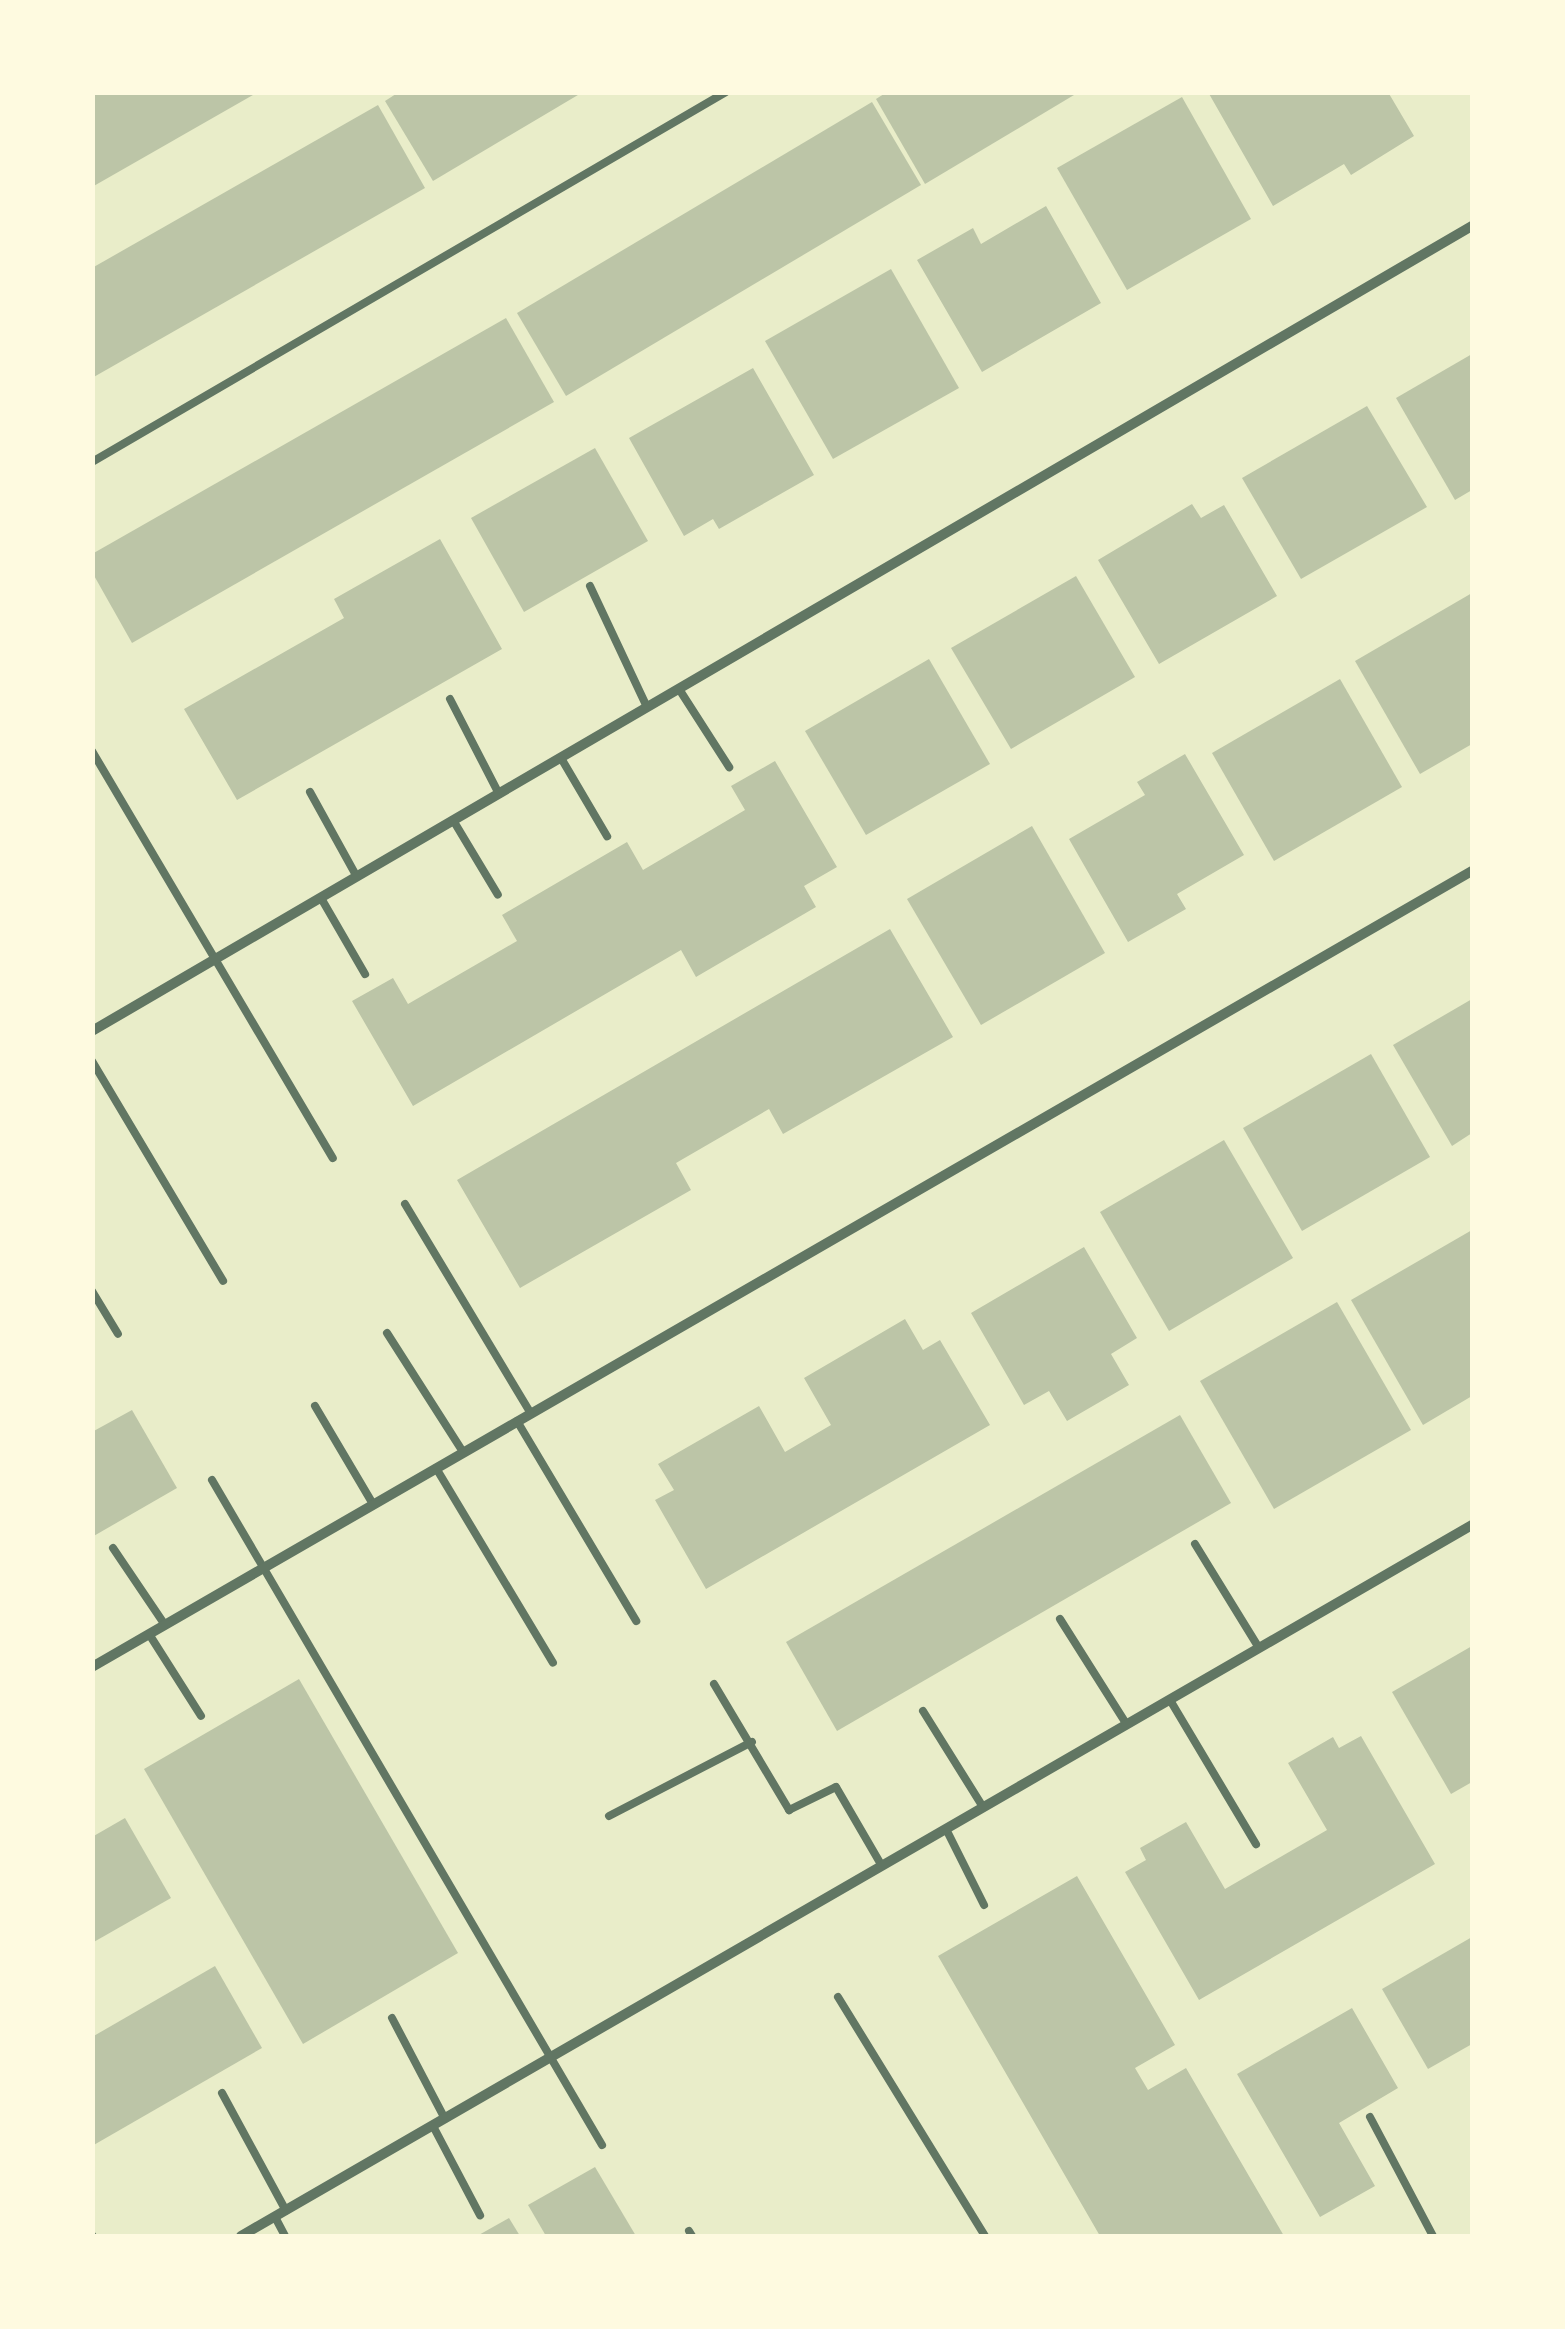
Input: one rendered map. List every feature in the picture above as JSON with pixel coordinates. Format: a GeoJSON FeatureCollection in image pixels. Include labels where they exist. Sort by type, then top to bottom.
{"type":"FeatureCollection","features":[{"type":"Feature","properties":{"kind":"street"},"geometry":{"type":"LineString","coordinates":[[92,1031],[1472,226]]}},
{"type":"Feature","properties":{"kind":"street"},"geometry":{"type":"LineString","coordinates":[[92,1666],[1472,870]]}},
{"type":"Feature","properties":{"kind":"street"},"geometry":{"type":"LineString","coordinates":[[242,2236],[1472,1524]]}},
{"type":"Feature","properties":{"kind":"lane"},"geometry":{"type":"LineString","coordinates":[[92,462],[726,92]]}},
{"type":"Feature","properties":{"kind":"lane"},"geometry":{"type":"LineString","coordinates":[[590,586],[647,708]]}},
{"type":"Feature","properties":{"kind":"lane"},"geometry":{"type":"LineString","coordinates":[[678,689],[729,767]]}},
{"type":"Feature","properties":{"kind":"lane"},"geometry":{"type":"LineString","coordinates":[[450,699],[499,794]]}},
{"type":"Feature","properties":{"kind":"lane"},"geometry":{"type":"LineString","coordinates":[[92,751],[210,963],[333,1158]]}},
{"type":"Feature","properties":{"kind":"lane"},"geometry":{"type":"LineString","coordinates":[[561,758],[606,836]]}},
{"type":"Feature","properties":{"kind":"lane"},"geometry":{"type":"LineString","coordinates":[[310,792],[358,876]]}},
{"type":"Feature","properties":{"kind":"lane"},"geometry":{"type":"LineString","coordinates":[[453,820],[498,896]]}},
{"type":"Feature","properties":{"kind":"lane"},"geometry":{"type":"LineString","coordinates":[[321,898],[364,974]]}},
{"type":"Feature","properties":{"kind":"lane"},"geometry":{"type":"LineString","coordinates":[[92,1062],[223,1281]]}},
{"type":"Feature","properties":{"kind":"lane"},"geometry":{"type":"LineString","coordinates":[[406,1204],[530,1414]]}},
{"type":"Feature","properties":{"kind":"lane"},"geometry":{"type":"LineString","coordinates":[[92,1291],[118,1334]]}},
{"type":"Feature","properties":{"kind":"lane"},"geometry":{"type":"LineString","coordinates":[[387,1333],[463,1452]]}},
{"type":"Feature","properties":{"kind":"lane"},"geometry":{"type":"LineString","coordinates":[[315,1406],[374,1504]]}},
{"type":"Feature","properties":{"kind":"lane"},"geometry":{"type":"LineString","coordinates":[[517,1422],[636,1621]]}},
{"type":"Feature","properties":{"kind":"lane"},"geometry":{"type":"LineString","coordinates":[[436,1468],[553,1663]]}},
{"type":"Feature","properties":{"kind":"lane"},"geometry":{"type":"LineString","coordinates":[[212,1480],[268,1565],[557,2054],[602,2144]]}},
{"type":"Feature","properties":{"kind":"lane"},"geometry":{"type":"LineString","coordinates":[[1195,1544],[1259,1648]]}},
{"type":"Feature","properties":{"kind":"lane"},"geometry":{"type":"LineString","coordinates":[[113,1548],[165,1625]]}},
{"type":"Feature","properties":{"kind":"lane"},"geometry":{"type":"LineString","coordinates":[[1060,1619],[1126,1724]]}},
{"type":"Feature","properties":{"kind":"lane"},"geometry":{"type":"LineString","coordinates":[[149,1634],[201,1716]]}},
{"type":"Feature","properties":{"kind":"lane"},"geometry":{"type":"LineString","coordinates":[[714,1684],[789,1810],[836,1786],[882,1866]]}},
{"type":"Feature","properties":{"kind":"lane"},"geometry":{"type":"LineString","coordinates":[[1170,1700],[1256,1844]]}},
{"type":"Feature","properties":{"kind":"lane"},"geometry":{"type":"LineString","coordinates":[[923,1711],[983,1808]]}},
{"type":"Feature","properties":{"kind":"lane"},"geometry":{"type":"LineString","coordinates":[[609,1816],[752,1742]]}},
{"type":"Feature","properties":{"kind":"lane"},"geometry":{"type":"LineString","coordinates":[[946,1829],[984,1905]]}},
{"type":"Feature","properties":{"kind":"lane"},"geometry":{"type":"LineString","coordinates":[[838,1997],[986,2236]]}},
{"type":"Feature","properties":{"kind":"lane"},"geometry":{"type":"LineString","coordinates":[[392,2018],[444,2119]]}},
{"type":"Feature","properties":{"kind":"lane"},"geometry":{"type":"LineString","coordinates":[[222,2092],[280,2214],[285,2236]]}},
{"type":"Feature","properties":{"kind":"lane"},"geometry":{"type":"LineString","coordinates":[[1370,2117],[1433,2236]]}},
{"type":"Feature","properties":{"kind":"lane"},"geometry":{"type":"LineString","coordinates":[[433,2126],[480,2215]]}},
{"type":"Feature","properties":{"kind":"building"},"geometry":{"type":"Polygon","coordinates":[[[92,92],[258,92],[92,187],[92,92]]]}},
{"type":"Feature","properties":{"kind":"building"},"geometry":{"type":"Polygon","coordinates":[[[399,92],[583,92],[433,181],[385,101],[399,92]]]}},
{"type":"Feature","properties":{"kind":"building"},"geometry":{"type":"Polygon","coordinates":[[[887,92],[1079,92],[925,184],[876,99],[887,92]]]}},
{"type":"Feature","properties":{"kind":"building"},"geometry":{"type":"Polygon","coordinates":[[[1208,92],[1388,92],[1414,136],[1351,175],[1344,164],[1273,206],[1208,92]]]}},
{"type":"Feature","properties":{"kind":"building"},"geometry":{"type":"Polygon","coordinates":[[[1182,97],[1251,219],[1127,290],[1057,168],[1182,97]]]}},
{"type":"Feature","properties":{"kind":"building"},"geometry":{"type":"Polygon","coordinates":[[[872,102],[921,185],[566,396],[517,313],[872,102]]]}},
{"type":"Feature","properties":{"kind":"building"},"geometry":{"type":"Polygon","coordinates":[[[378,105],[425,188],[92,378],[92,268],[378,105]]]}},
{"type":"Feature","properties":{"kind":"building"},"geometry":{"type":"Polygon","coordinates":[[[1046,206],[1101,303],[982,372],[917,260],[973,228],[981,244],[1046,206]]]}},
{"type":"Feature","properties":{"kind":"building"},"geometry":{"type":"Polygon","coordinates":[[[891,269],[959,388],[833,459],[765,341],[891,269]]]}},
{"type":"Feature","properties":{"kind":"building"},"geometry":{"type":"Polygon","coordinates":[[[506,318],[554,402],[132,643],[92,572],[92,554],[506,318]]]}},
{"type":"Feature","properties":{"kind":"building"},"geometry":{"type":"Polygon","coordinates":[[[1472,354],[1472,490],[1455,500],[1396,398],[1472,354]]]}},
{"type":"Feature","properties":{"kind":"building"},"geometry":{"type":"Polygon","coordinates":[[[753,368],[814,475],[719,529],[713,519],[684,536],[629,438],[753,368]]]}},
{"type":"Feature","properties":{"kind":"building"},"geometry":{"type":"Polygon","coordinates":[[[1367,406],[1427,507],[1301,579],[1242,478],[1367,406]]]}},
{"type":"Feature","properties":{"kind":"building"},"geometry":{"type":"Polygon","coordinates":[[[595,448],[648,541],[524,612],[471,518],[595,448]]]}},
{"type":"Feature","properties":{"kind":"building"},"geometry":{"type":"Polygon","coordinates":[[[1192,504],[1201,518],[1224,505],[1277,596],[1159,664],[1098,560],[1192,504]]]}},
{"type":"Feature","properties":{"kind":"building"},"geometry":{"type":"Polygon","coordinates":[[[440,539],[502,649],[237,800],[184,709],[344,618],[334,599],[440,539]]]}},
{"type":"Feature","properties":{"kind":"building"},"geometry":{"type":"Polygon","coordinates":[[[1076,576],[1135,677],[1011,749],[951,648],[1076,576]]]}},
{"type":"Feature","properties":{"kind":"building"},"geometry":{"type":"Polygon","coordinates":[[[1472,593],[1472,744],[1420,774],[1355,661],[1472,593]]]}},
{"type":"Feature","properties":{"kind":"building"},"geometry":{"type":"Polygon","coordinates":[[[929,659],[990,764],[866,835],[805,731],[929,659]]]}},
{"type":"Feature","properties":{"kind":"building"},"geometry":{"type":"Polygon","coordinates":[[[1340,679],[1402,787],[1274,861],[1212,753],[1340,679]]]}},
{"type":"Feature","properties":{"kind":"building"},"geometry":{"type":"Polygon","coordinates":[[[1185,754],[1244,855],[1177,894],[1186,909],[1128,942],[1069,839],[1145,795],[1137,782],[1185,754]]]}},
{"type":"Feature","properties":{"kind":"building"},"geometry":{"type":"Polygon","coordinates":[[[775,761],[837,867],[804,886],[816,907],[696,977],[681,950],[413,1106],[352,1001],[393,978],[408,1004],[517,941],[502,915],[627,842],[643,870],[745,810],[731,786],[775,761]]]}},
{"type":"Feature","properties":{"kind":"building"},"geometry":{"type":"Polygon","coordinates":[[[1032,826],[1105,953],[981,1025],[907,899],[1032,826]]]}},
{"type":"Feature","properties":{"kind":"building"},"geometry":{"type":"Polygon","coordinates":[[[890,929],[953,1037],[783,1134],[769,1109],[676,1163],[691,1190],[520,1288],[457,1180],[890,929]]]}},
{"type":"Feature","properties":{"kind":"building"},"geometry":{"type":"Polygon","coordinates":[[[1472,999],[1472,1133],[1452,1146],[1393,1045],[1472,999]]]}},
{"type":"Feature","properties":{"kind":"building"},"geometry":{"type":"Polygon","coordinates":[[[1371,1054],[1430,1157],[1302,1231],[1243,1128],[1371,1054]]]}},
{"type":"Feature","properties":{"kind":"building"},"geometry":{"type":"Polygon","coordinates":[[[1224,1140],[1293,1258],[1169,1331],[1100,1212],[1224,1140]]]}},
{"type":"Feature","properties":{"kind":"building"},"geometry":{"type":"Polygon","coordinates":[[[1472,1230],[1472,1396],[1423,1425],[1351,1300],[1472,1230]]]}},
{"type":"Feature","properties":{"kind":"building"},"geometry":{"type":"Polygon","coordinates":[[[1084,1247],[1137,1338],[1111,1354],[1129,1385],[1067,1421],[1049,1391],[1024,1405],[971,1313],[1084,1247]]]}},
{"type":"Feature","properties":{"kind":"building"},"geometry":{"type":"Polygon","coordinates":[[[1337,1302],[1411,1430],[1274,1509],[1200,1381],[1337,1302]]]}},
{"type":"Feature","properties":{"kind":"building"},"geometry":{"type":"Polygon","coordinates":[[[905,1319],[923,1350],[940,1340],[990,1425],[706,1589],[655,1500],[674,1490],[658,1464],[759,1406],[785,1452],[831,1425],[804,1378],[905,1319]]]}},
{"type":"Feature","properties":{"kind":"building"},"geometry":{"type":"Polygon","coordinates":[[[132,1410],[177,1488],[92,1537],[92,1432],[132,1410]]]}},
{"type":"Feature","properties":{"kind":"building"},"geometry":{"type":"Polygon","coordinates":[[[1180,1415],[1231,1503],[837,1731],[786,1642],[1180,1415]]]}},
{"type":"Feature","properties":{"kind":"building"},"geometry":{"type":"Polygon","coordinates":[[[1472,1646],[1472,1782],[1451,1794],[1392,1692],[1472,1646]]]}},
{"type":"Feature","properties":{"kind":"building"},"geometry":{"type":"Polygon","coordinates":[[[299,1679],[458,1953],[303,2044],[144,1769],[299,1679]]]}},
{"type":"Feature","properties":{"kind":"building"},"geometry":{"type":"Polygon","coordinates":[[[1361,1736],[1435,1864],[1199,2000],[1125,1872],[1146,1860],[1140,1848],[1186,1822],[1225,1889],[1327,1830],[1288,1763],[1333,1737],[1339,1748],[1361,1736]]]}},
{"type":"Feature","properties":{"kind":"building"},"geometry":{"type":"Polygon","coordinates":[[[125,1818],[171,1898],[92,1943],[92,1837],[125,1818]]]}},
{"type":"Feature","properties":{"kind":"building"},"geometry":{"type":"Polygon","coordinates":[[[1077,1876],[1175,2045],[1135,2068],[1148,2090],[1186,2068],[1284,2236],[1100,2236],[938,1956],[1077,1876]]]}},
{"type":"Feature","properties":{"kind":"building"},"geometry":{"type":"Polygon","coordinates":[[[1472,1937],[1472,2044],[1428,2069],[1382,1989],[1472,1937]]]}},
{"type":"Feature","properties":{"kind":"building"},"geometry":{"type":"Polygon","coordinates":[[[215,1966],[262,2048],[92,2146],[92,2037],[215,1966]]]}},
{"type":"Feature","properties":{"kind":"building"},"geometry":{"type":"Polygon","coordinates":[[[1352,2008],[1398,2088],[1339,2123],[1375,2186],[1320,2217],[1237,2074],[1352,2008]]]}},
{"type":"Feature","properties":{"kind":"building"},"geometry":{"type":"Polygon","coordinates":[[[595,2167],[636,2236],[546,2236],[528,2205],[595,2167]]]}},
{"type":"Feature","properties":{"kind":"building"},"geometry":{"type":"Polygon","coordinates":[[[509,2218],[520,2236],[477,2236],[509,2218]]]}}]}
